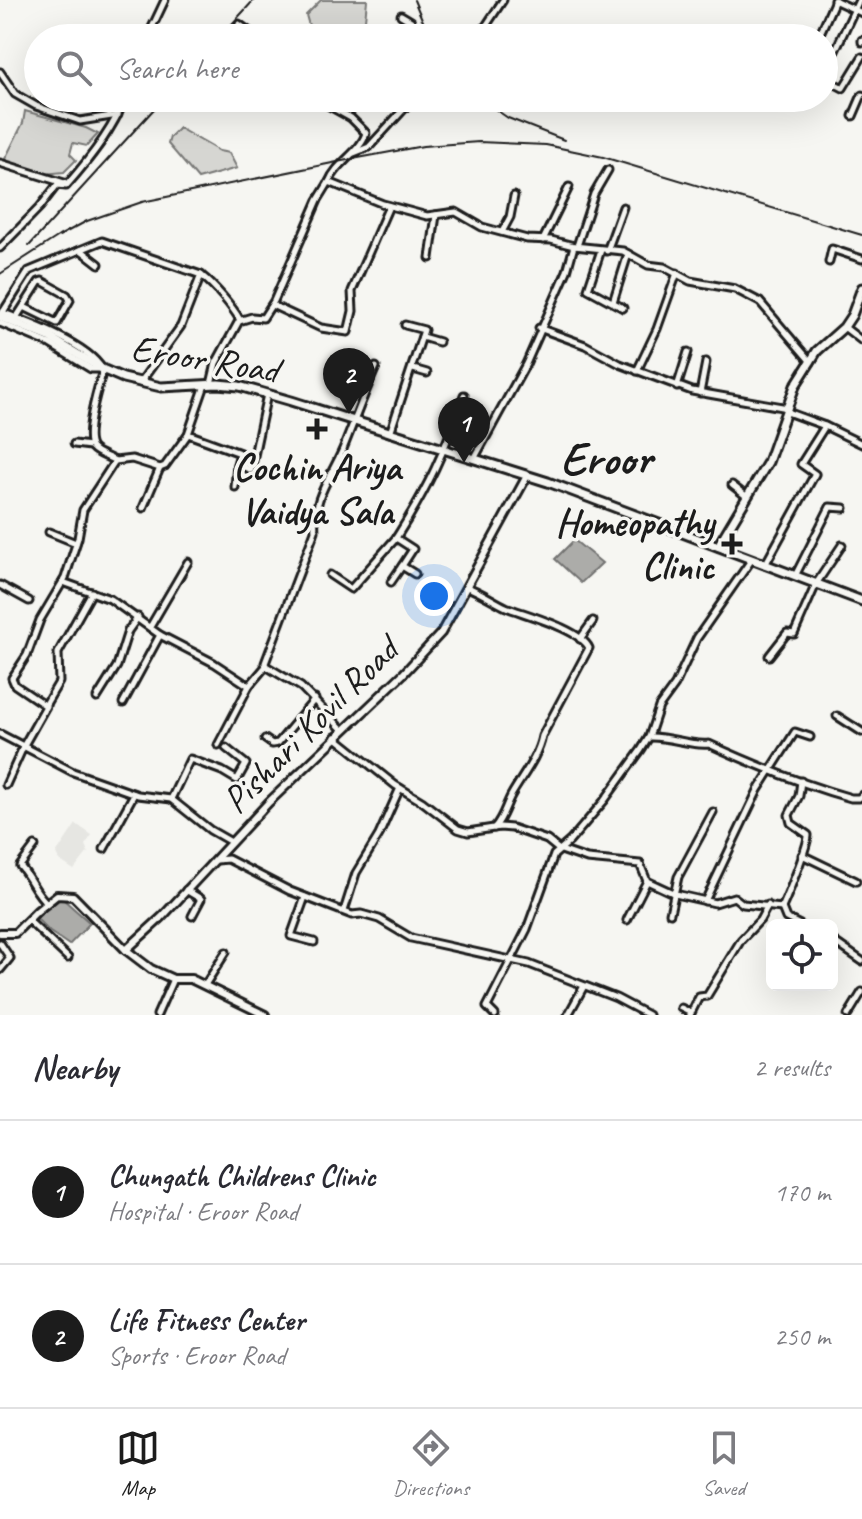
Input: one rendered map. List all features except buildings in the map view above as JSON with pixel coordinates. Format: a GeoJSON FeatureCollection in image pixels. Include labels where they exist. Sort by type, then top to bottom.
{"type":"FeatureCollection","features":[{"type":"Feature","properties":{"kind":"main road"},"geometry":{"type":"LineString","coordinates":[[718,546],[768,462],[795,386],[817,351],[844,327],[862,290]]}},
{"type":"Feature","properties":{"kind":"main road","name":"Eroor Road"},"geometry":{"type":"LineString","coordinates":[[1,316],[49,337],[102,370],[140,383],[161,387],[239,386],[267,394],[527,476],[862,601]]}},
{"type":"Feature","properties":{"kind":"street"},"geometry":{"type":"LineString","coordinates":[[154,24],[165,0]]}},
{"type":"Feature","properties":{"kind":"street"},"geometry":{"type":"LineString","coordinates":[[487,24],[503,0]]}},
{"type":"Feature","properties":{"kind":"street"},"geometry":{"type":"LineString","coordinates":[[824,24],[834,0],[862,13]]}},
{"type":"Feature","properties":{"kind":"street"},"geometry":{"type":"LineString","coordinates":[[838,45],[859,0]]}},
{"type":"Feature","properties":{"kind":"street"},"geometry":{"type":"LineString","coordinates":[[401,15],[412,24]]}},
{"type":"Feature","properties":{"kind":"street"},"geometry":{"type":"LineString","coordinates":[[838,85],[843,88],[862,57]]}},
{"type":"Feature","properties":{"kind":"street"},"geometry":{"type":"LineString","coordinates":[[0,72],[15,94],[24,99]]}},
{"type":"Feature","properties":{"kind":"street"},"geometry":{"type":"LineString","coordinates":[[853,116],[862,95]]}},
{"type":"Feature","properties":{"kind":"street"},"geometry":{"type":"LineString","coordinates":[[53,112],[80,121],[119,115]]}},
{"type":"Feature","properties":{"kind":"street"},"geometry":{"type":"LineString","coordinates":[[0,248],[57,185],[68,184],[120,112]]}},
{"type":"Feature","properties":{"kind":"street"},"geometry":{"type":"LineString","coordinates":[[240,320],[263,318],[272,305],[318,200],[333,174],[363,140],[366,133],[340,112]]}},
{"type":"Feature","properties":{"kind":"street"},"geometry":{"type":"LineString","coordinates":[[349,155],[369,147],[401,112]]}},
{"type":"Feature","properties":{"kind":"street"},"geometry":{"type":"LineString","coordinates":[[0,163],[68,184]]}},
{"type":"Feature","properties":{"kind":"street"},"geometry":{"type":"LineString","coordinates":[[474,459],[526,364],[539,328],[562,282],[594,194],[608,170]]}},
{"type":"Feature","properties":{"kind":"street"},"geometry":{"type":"LineString","coordinates":[[329,182],[389,206],[427,216],[456,212],[482,227],[527,239],[628,254],[648,265],[664,267],[703,285],[735,289],[760,302],[811,362]]}},
{"type":"Feature","properties":{"kind":"street"},"geometry":{"type":"LineString","coordinates":[[543,240],[569,187]]}},
{"type":"Feature","properties":{"kind":"street"},"geometry":{"type":"LineString","coordinates":[[502,232],[510,217],[514,196]]}},
{"type":"Feature","properties":{"kind":"street"},"geometry":{"type":"LineString","coordinates":[[272,305],[321,328],[348,332],[353,311],[352,291],[389,206]]}},
{"type":"Feature","properties":{"kind":"street"},"geometry":{"type":"LineString","coordinates":[[623,207],[588,289],[623,308]]}},
{"type":"Feature","properties":{"kind":"street"},"geometry":{"type":"LineString","coordinates":[[430,258],[436,215]]}},
{"type":"Feature","properties":{"kind":"street"},"geometry":{"type":"LineString","coordinates":[[91,446],[92,413],[102,370],[98,363],[75,347],[16,318],[1,316],[29,271],[102,241],[201,275],[232,306],[240,320]]}},
{"type":"Feature","properties":{"kind":"street"},"geometry":{"type":"LineString","coordinates":[[829,262],[832,249],[862,259]]}},
{"type":"Feature","properties":{"kind":"street"},"geometry":{"type":"LineString","coordinates":[[81,250],[99,264]]}},
{"type":"Feature","properties":{"kind":"street"},"geometry":{"type":"LineString","coordinates":[[613,302],[628,254]]}},
{"type":"Feature","properties":{"kind":"street"},"geometry":{"type":"LineString","coordinates":[[637,371],[657,329],[677,273]]}},
{"type":"Feature","properties":{"kind":"street"},"geometry":{"type":"LineString","coordinates":[[140,383],[181,326],[201,275]]}},
{"type":"Feature","properties":{"kind":"street"},"geometry":{"type":"LineString","coordinates":[[16,318],[39,282],[67,295],[70,300],[57,323],[24,307]]}},
{"type":"Feature","properties":{"kind":"street"},"geometry":{"type":"LineString","coordinates":[[143,508],[160,468],[165,466],[188,434],[226,341],[240,320]]}},
{"type":"Feature","properties":{"kind":"street"},"geometry":{"type":"LineString","coordinates":[[389,433],[424,330],[405,325]]}},
{"type":"Feature","properties":{"kind":"street"},"geometry":{"type":"LineString","coordinates":[[844,327],[862,341]]}},
{"type":"Feature","properties":{"kind":"street"},"geometry":{"type":"LineString","coordinates":[[539,328],[585,345],[677,387],[788,410],[862,444]]}},
{"type":"Feature","properties":{"kind":"street"},"geometry":{"type":"LineString","coordinates":[[422,337],[439,342]]}},
{"type":"Feature","properties":{"kind":"street"},"geometry":{"type":"LineString","coordinates":[[677,387],[688,352]]}},
{"type":"Feature","properties":{"kind":"street"},"geometry":{"type":"LineString","coordinates":[[700,393],[706,362]]}},
{"type":"Feature","properties":{"kind":"street"},"geometry":{"type":"LineString","coordinates":[[218,745],[249,686],[266,666],[271,645],[315,531],[316,505],[376,367]]}},
{"type":"Feature","properties":{"kind":"street"},"geometry":{"type":"LineString","coordinates":[[413,369],[427,373]]}},
{"type":"Feature","properties":{"kind":"street"},"geometry":{"type":"LineString","coordinates":[[237,464],[251,470],[267,394]]}},
{"type":"Feature","properties":{"kind":"street"},"geometry":{"type":"LineString","coordinates":[[330,575],[351,589],[396,538],[421,500],[445,451],[464,395]]}},
{"type":"Feature","properties":{"kind":"street"},"geometry":{"type":"LineString","coordinates":[[765,565],[815,474],[801,464],[825,426]]}},
{"type":"Feature","properties":{"kind":"street"},"geometry":{"type":"LineString","coordinates":[[188,434],[240,453],[235,487]]}},
{"type":"Feature","properties":{"kind":"street"},"geometry":{"type":"LineString","coordinates":[[74,444],[91,446],[115,461],[132,459],[160,468]]}},
{"type":"Feature","properties":{"kind":"street"},"geometry":{"type":"LineString","coordinates":[[46,704],[15,685],[12,678],[27,655],[40,620],[63,582],[83,510],[115,461]]}},
{"type":"Feature","properties":{"kind":"street","name":"Pishari Kovil Road"},"geometry":{"type":"LineString","coordinates":[[126,950],[441,633],[527,476]]}},
{"type":"Feature","properties":{"kind":"street"},"geometry":{"type":"LineString","coordinates":[[732,485],[746,496]]}},
{"type":"Feature","properties":{"kind":"street"},"geometry":{"type":"LineString","coordinates":[[795,576],[830,507],[844,508]]}},
{"type":"Feature","properties":{"kind":"street"},"geometry":{"type":"LineString","coordinates":[[49,532],[76,543]]}},
{"type":"Feature","properties":{"kind":"street"},"geometry":{"type":"LineString","coordinates":[[391,582],[413,549],[396,538]]}},
{"type":"Feature","properties":{"kind":"street"},"geometry":{"type":"LineString","coordinates":[[769,656],[787,633],[794,634],[816,584],[842,545]]}},
{"type":"Feature","properties":{"kind":"street"},"geometry":{"type":"LineString","coordinates":[[495,1015],[487,1007],[512,960],[558,849],[570,841],[604,801],[649,737],[659,707],[675,685],[697,638],[752,559]]}},
{"type":"Feature","properties":{"kind":"street"},"geometry":{"type":"LineString","coordinates":[[150,627],[188,562]]}},
{"type":"Feature","properties":{"kind":"street"},"geometry":{"type":"LineString","coordinates":[[402,566],[415,574]]}},
{"type":"Feature","properties":{"kind":"street"},"geometry":{"type":"LineString","coordinates":[[63,582],[110,599],[160,635],[214,663],[249,686]]}},
{"type":"Feature","properties":{"kind":"street"},"geometry":{"type":"LineString","coordinates":[[0,585],[29,601]]}},
{"type":"Feature","properties":{"kind":"street"},"geometry":{"type":"LineString","coordinates":[[467,587],[588,644],[588,651],[542,736],[541,746],[511,797],[503,818],[494,828]]}},
{"type":"Feature","properties":{"kind":"street"},"geometry":{"type":"LineString","coordinates":[[6,785],[59,682],[58,653],[92,592]]}},
{"type":"Feature","properties":{"kind":"street"},"geometry":{"type":"LineString","coordinates":[[97,698],[117,666],[128,631],[138,617]]}},
{"type":"Feature","properties":{"kind":"street"},"geometry":{"type":"LineString","coordinates":[[580,639],[593,621]]}},
{"type":"Feature","properties":{"kind":"street"},"geometry":{"type":"LineString","coordinates":[[123,703],[160,635]]}},
{"type":"Feature","properties":{"kind":"street"},"geometry":{"type":"LineString","coordinates":[[266,666],[293,681],[315,699],[343,730]]}},
{"type":"Feature","properties":{"kind":"street"},"geometry":{"type":"LineString","coordinates":[[265,739],[272,744],[278,743],[315,699]]}},
{"type":"Feature","properties":{"kind":"street"},"geometry":{"type":"LineString","coordinates":[[837,716],[862,732]]}},
{"type":"Feature","properties":{"kind":"street"},"geometry":{"type":"LineString","coordinates":[[705,901],[768,771],[795,732],[810,737]]}},
{"type":"Feature","properties":{"kind":"street"},"geometry":{"type":"LineString","coordinates":[[0,734],[73,772],[134,794],[171,799],[210,830],[231,842]]}},
{"type":"Feature","properties":{"kind":"street"},"geometry":{"type":"LineString","coordinates":[[335,737],[458,829],[468,832],[500,827],[526,832],[547,840],[558,849],[587,859],[640,864],[647,881],[675,894],[715,903],[734,897],[743,904],[782,908]]}},
{"type":"Feature","properties":{"kind":"street"},"geometry":{"type":"LineString","coordinates":[[649,737],[709,744],[768,771],[851,798],[862,795]]}},
{"type":"Feature","properties":{"kind":"street"},"geometry":{"type":"LineString","coordinates":[[171,799],[190,759],[237,780],[246,764],[226,748]]}},
{"type":"Feature","properties":{"kind":"street"},"geometry":{"type":"LineString","coordinates":[[788,919],[782,908],[809,842],[808,835],[791,823],[789,815],[799,796],[801,781]]}},
{"type":"Feature","properties":{"kind":"street"},"geometry":{"type":"LineString","coordinates":[[344,911],[356,873],[379,835],[400,788]]}},
{"type":"Feature","properties":{"kind":"street"},"geometry":{"type":"LineString","coordinates":[[104,849],[134,794]]}},
{"type":"Feature","properties":{"kind":"street"},"geometry":{"type":"LineString","coordinates":[[670,913],[678,877],[713,812]]}},
{"type":"Feature","properties":{"kind":"street"},"geometry":{"type":"LineString","coordinates":[[35,846],[20,866],[31,878],[39,897],[47,903]]}},
{"type":"Feature","properties":{"kind":"street"},"geometry":{"type":"LineString","coordinates":[[802,855],[856,881]]}},
{"type":"Feature","properties":{"kind":"street"},"geometry":{"type":"LineString","coordinates":[[212,862],[228,859],[305,897],[379,919],[411,938],[512,960],[616,998],[648,1015]]}},
{"type":"Feature","properties":{"kind":"street"},"geometry":{"type":"LineString","coordinates":[[627,920],[647,881]]}},
{"type":"Feature","properties":{"kind":"street"},"geometry":{"type":"LineString","coordinates":[[186,890],[201,899],[192,916]]}},
{"type":"Feature","properties":{"kind":"street"},"geometry":{"type":"LineString","coordinates":[[0,933],[15,933],[57,895],[73,896],[126,950],[151,969],[173,979],[191,979],[263,1014]]}},
{"type":"Feature","properties":{"kind":"street"},"geometry":{"type":"LineString","coordinates":[[305,897],[291,936],[314,942]]}},
{"type":"Feature","properties":{"kind":"street"},"geometry":{"type":"LineString","coordinates":[[681,1008],[691,1014],[699,997],[707,996],[741,940],[760,920],[768,905]]}},
{"type":"Feature","properties":{"kind":"street"},"geometry":{"type":"LineString","coordinates":[[28,920],[68,958]]}},
{"type":"Feature","properties":{"kind":"street"},"geometry":{"type":"LineString","coordinates":[[0,943],[10,958],[0,970]]}},
{"type":"Feature","properties":{"kind":"street"},"geometry":{"type":"LineString","coordinates":[[838,944],[862,961]]}},
{"type":"Feature","properties":{"kind":"street"},"geometry":{"type":"LineString","coordinates":[[205,985],[226,952]]}},
{"type":"Feature","properties":{"kind":"street"},"geometry":{"type":"LineString","coordinates":[[157,1015],[173,979]]}},
{"type":"Feature","properties":{"kind":"street"},"geometry":{"type":"LineString","coordinates":[[568,1015],[584,986]]}},
{"type":"Feature","properties":{"kind":"street"},"geometry":{"type":"LineString","coordinates":[[848,1015],[862,992]]}},
{"type":"Feature","properties":{"kind":"shaded area"},"geometry":{"type":"Polygon","coordinates":[[[321,0],[367,0],[365,24],[309,24],[306,15],[321,0]]]}},
{"type":"Feature","properties":{"kind":"shaded area"},"geometry":{"type":"Polygon","coordinates":[[[25,112],[29,112],[98,134],[87,146],[73,143],[70,154],[76,160],[64,172],[44,174],[4,161],[23,123],[25,112]]]}},
{"type":"Feature","properties":{"kind":"shaded area"},"geometry":{"type":"Polygon","coordinates":[[[179,128],[219,151],[229,153],[237,168],[198,179],[168,144],[179,128]]]}},
{"type":"Feature","properties":{"kind":"shaded area"},"geometry":{"type":"Polygon","coordinates":[[[574,540],[602,563],[581,583],[555,559],[574,540]]]}},
{"type":"Feature","properties":{"kind":"shaded area"},"geometry":{"type":"Polygon","coordinates":[[[76,824],[92,835],[85,845],[88,852],[74,870],[59,860],[56,854],[76,824]]]}},
{"type":"Feature","properties":{"kind":"shaded area"},"geometry":{"type":"Polygon","coordinates":[[[56,899],[63,899],[90,923],[69,945],[37,919],[40,912],[56,899]]]}},
{"type":"Feature","properties":{"kind":"railway"},"geometry":{"type":"LineString","coordinates":[[232,24],[254,0]]}},
{"type":"Feature","properties":{"kind":"railway"},"geometry":{"type":"LineString","coordinates":[[414,0],[424,24]]}},
{"type":"Feature","properties":{"kind":"railway"},"geometry":{"type":"LineString","coordinates":[[29,246],[151,112]]}},
{"type":"Feature","properties":{"kind":"railway"},"geometry":{"type":"LineString","coordinates":[[499,112],[564,140]]}},
{"type":"Feature","properties":{"kind":"railway"},"geometry":{"type":"LineString","coordinates":[[0,274],[87,221],[142,202],[423,146],[479,142],[546,145],[603,157],[862,235]]}},
{"type":"Feature","properties":{"kind":"place","name":"Life Fitness Center"},"geometry":{"type":"Point","coordinates":[349,414]}},
{"type":"Feature","properties":{"kind":"place","name":"Cochin Ariya Vaidya Sala"},"geometry":{"type":"Point","coordinates":[317,429]}},
{"type":"Feature","properties":{"kind":"place","name":"Chungath Childrens Clinic"},"geometry":{"type":"Point","coordinates":[464,463]}},
{"type":"Feature","properties":{"kind":"place","name":"Homeopathy Clinic"},"geometry":{"type":"Point","coordinates":[732,544]}},
{"type":"Feature","properties":{"kind":"district","name":"Eroor"},"geometry":{"type":"Point","coordinates":[606,459]}}]}
